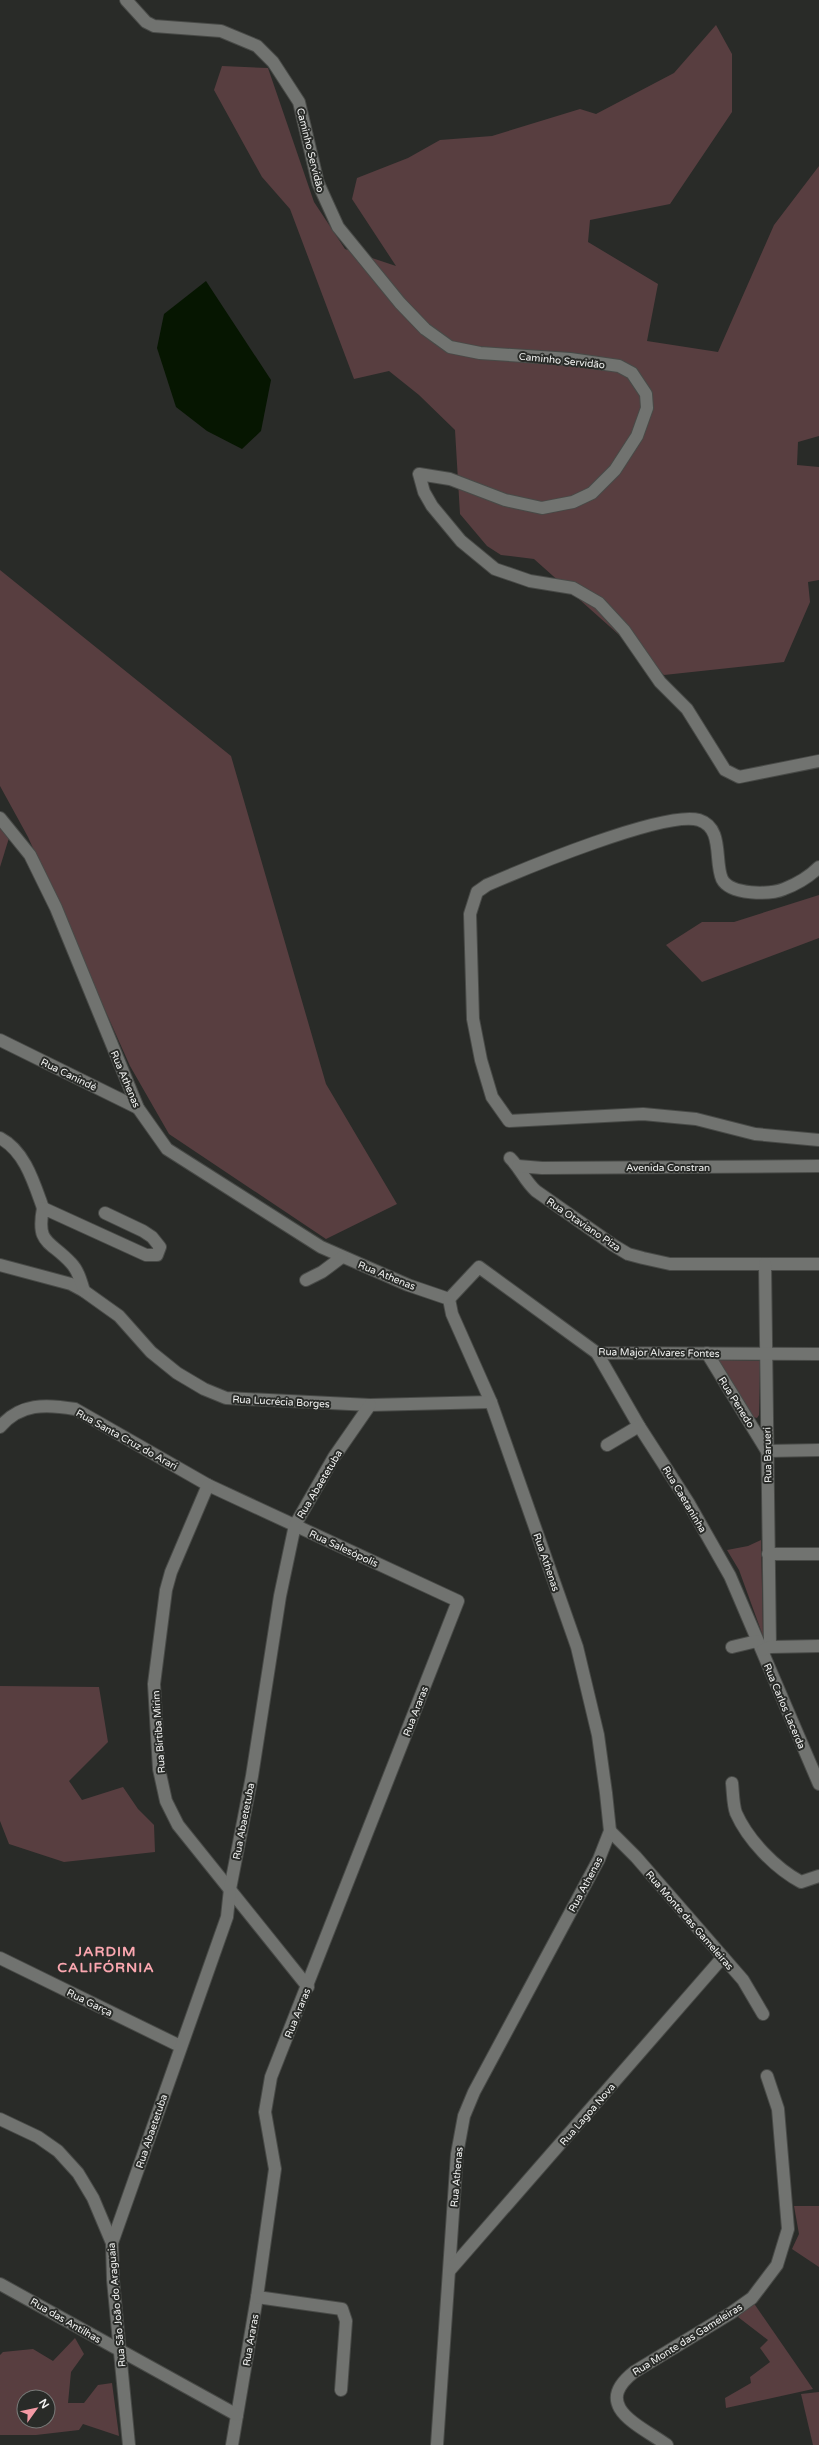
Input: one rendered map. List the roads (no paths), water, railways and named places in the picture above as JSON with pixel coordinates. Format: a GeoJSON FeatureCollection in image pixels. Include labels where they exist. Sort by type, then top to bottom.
{"type":"FeatureCollection","features":[{"type":"Feature","properties":{"kind":"street","name":"Caminho Servidão"},"geometry":{"type":"LineString","coordinates":[[126,0],[146,22],[154,26],[221,31],[257,46],[273,62],[299,102],[318,184],[338,227],[400,303],[425,329],[450,347],[480,353],[570,359],[619,366],[632,373],[646,394],[647,408],[637,436],[615,470],[592,493],[573,502],[542,508],[505,500],[450,479],[419,474],[424,492],[432,506],[461,541],[495,569],[530,581],[574,588],[599,603],[624,630],[660,682],[687,709],[725,770],[739,776],[819,760]]}},
{"type":"Feature","properties":{"kind":"street","name":"Rua Athenas"},"geometry":{"type":"LineString","coordinates":[[0,818],[30,855],[56,908],[138,1108],[167,1149],[236,1195],[321,1247],[408,1285],[449,1299],[452,1314],[492,1402],[577,1647],[598,1736],[610,1831],[599,1858],[478,2085],[464,2116],[457,2154],[437,2445]]}},
{"type":"Feature","properties":{"kind":"street"},"geometry":{"type":"LineString","coordinates":[[819,867],[810,876],[782,890],[746,893],[730,888],[722,879],[718,846],[712,830],[700,821],[688,818],[666,821],[617,835],[486,885],[477,892],[470,914],[473,1019],[481,1060],[492,1097],[509,1121],[643,1114],[696,1119],[755,1134],[819,1140]]}},
{"type":"Feature","properties":{"kind":"street","name":"Rua Canindé"},"geometry":{"type":"LineString","coordinates":[[0,1040],[138,1108]]}},
{"type":"Feature","properties":{"kind":"street"},"geometry":{"type":"LineString","coordinates":[[0,1138],[9,1143],[24,1162],[43,1208],[40,1228],[42,1235],[74,1266],[84,1291]]}},
{"type":"Feature","properties":{"kind":"street","name":"Avenida Constran"},"geometry":{"type":"LineString","coordinates":[[514,1162],[542,1168],[819,1166]]}},
{"type":"Feature","properties":{"kind":"street","name":"Rua Otaviano Piza"},"geometry":{"type":"LineString","coordinates":[[514,1162],[524,1180],[536,1191],[628,1254],[670,1264],[819,1264]]}},
{"type":"Feature","properties":{"kind":"street"},"geometry":{"type":"LineString","coordinates":[[43,1208],[146,1255],[154,1256],[159,1253],[160,1247],[152,1237],[105,1213]]}},
{"type":"Feature","properties":{"kind":"street"},"geometry":{"type":"LineString","coordinates":[[306,1280],[333,1265],[342,1257]]}},
{"type":"Feature","properties":{"kind":"street","name":"Rua Barueri"},"geometry":{"type":"LineString","coordinates":[[763,1646],[768,1554],[765,1264]]}},
{"type":"Feature","properties":{"kind":"street","name":"Rua Lucrécia Borges"},"geometry":{"type":"LineString","coordinates":[[0,1265],[71,1284],[84,1291],[119,1316],[151,1352],[177,1373],[204,1389],[226,1398],[370,1405],[492,1402]]}},
{"type":"Feature","properties":{"kind":"street","name":"Rua Major Alvares Fontes"},"geometry":{"type":"LineString","coordinates":[[449,1299],[479,1267],[597,1353],[819,1354]]}},
{"type":"Feature","properties":{"kind":"street","name":"Rua Caetaninha"},"geometry":{"type":"LineString","coordinates":[[597,1353],[639,1426],[688,1502],[730,1576],[763,1646]]}},
{"type":"Feature","properties":{"kind":"street","name":"Rua Penedo"},"geometry":{"type":"LineString","coordinates":[[707,1354],[767,1451]]}},
{"type":"Feature","properties":{"kind":"street","name":"Rua Santa Cruz do Arari"},"geometry":{"type":"LineString","coordinates":[[0,1427],[8,1418],[33,1406],[50,1405],[75,1409],[208,1485]]}},
{"type":"Feature","properties":{"kind":"street","name":"Rua Abaetetuba"},"geometry":{"type":"LineString","coordinates":[[112,2243],[180,2046],[227,1917],[230,1889],[252,1776],[280,1596],[295,1525],[334,1457],[370,1405]]}},
{"type":"Feature","properties":{"kind":"street"},"geometry":{"type":"LineString","coordinates":[[607,1445],[639,1426]]}},
{"type":"Feature","properties":{"kind":"street"},"geometry":{"type":"LineString","coordinates":[[767,1451],[819,1450]]}},
{"type":"Feature","properties":{"kind":"street","name":"Rua Salesópolis"},"geometry":{"type":"LineString","coordinates":[[208,1485],[458,1601]]}},
{"type":"Feature","properties":{"kind":"street","name":"Rua Birtiba Mirim"},"geometry":{"type":"LineString","coordinates":[[208,1485],[171,1572],[166,1590],[155,1691],[160,1769],[166,1801],[178,1825],[308,1987]]}},
{"type":"Feature","properties":{"kind":"street"},"geometry":{"type":"LineString","coordinates":[[768,1554],[819,1554]]}},
{"type":"Feature","properties":{"kind":"street","name":"Rua Araras"},"geometry":{"type":"LineString","coordinates":[[232,2445],[258,2296],[275,2169],[265,2112],[266,2099],[271,2077],[308,1987],[458,1601]]}},
{"type":"Feature","properties":{"kind":"street","name":"Rua Carlos Lacerda"},"geometry":{"type":"LineString","coordinates":[[763,1646],[819,1784]]}},
{"type":"Feature","properties":{"kind":"street"},"geometry":{"type":"LineString","coordinates":[[732,1647],[819,1646]]}},
{"type":"Feature","properties":{"kind":"street"},"geometry":{"type":"LineString","coordinates":[[732,1783],[736,1812],[744,1827],[774,1864],[788,1875],[801,1882],[819,1876]]}},
{"type":"Feature","properties":{"kind":"street","name":"Rua Monte das Gameleiras"},"geometry":{"type":"LineString","coordinates":[[610,1831],[636,1857],[743,1980],[763,2014]]}},
{"type":"Feature","properties":{"kind":"street","name":"Rua Lagoa Nova"},"geometry":{"type":"LineString","coordinates":[[450,2270],[723,1957]]}},
{"type":"Feature","properties":{"kind":"street","name":"Rua Garça"},"geometry":{"type":"LineString","coordinates":[[0,1958],[180,2046]]}},
{"type":"Feature","properties":{"kind":"street","name":"Rua Monte das Gameleiras"},"geometry":{"type":"LineString","coordinates":[[667,2445],[627,2417],[618,2406],[616,2394],[622,2382],[634,2372],[731,2314],[752,2298],[778,2265],[788,2229],[778,2109],[767,2076]]}},
{"type":"Feature","properties":{"kind":"street","name":"Rua São João do Araguaia"},"geometry":{"type":"LineString","coordinates":[[0,2119],[38,2138],[58,2151],[68,2162],[93,2198],[112,2243],[129,2445]]}},
{"type":"Feature","properties":{"kind":"street","name":"Rua das Antilhas"},"geometry":{"type":"LineString","coordinates":[[0,2284],[237,2415]]}},
{"type":"Feature","properties":{"kind":"street"},"geometry":{"type":"LineString","coordinates":[[258,2296],[342,2309],[346,2321],[341,2390]]}},
{"type":"Feature","properties":{"kind":"district","name":"JARDIM CALIFÓRNIA"},"geometry":{"type":"Point","coordinates":[106,1960]}}]}
